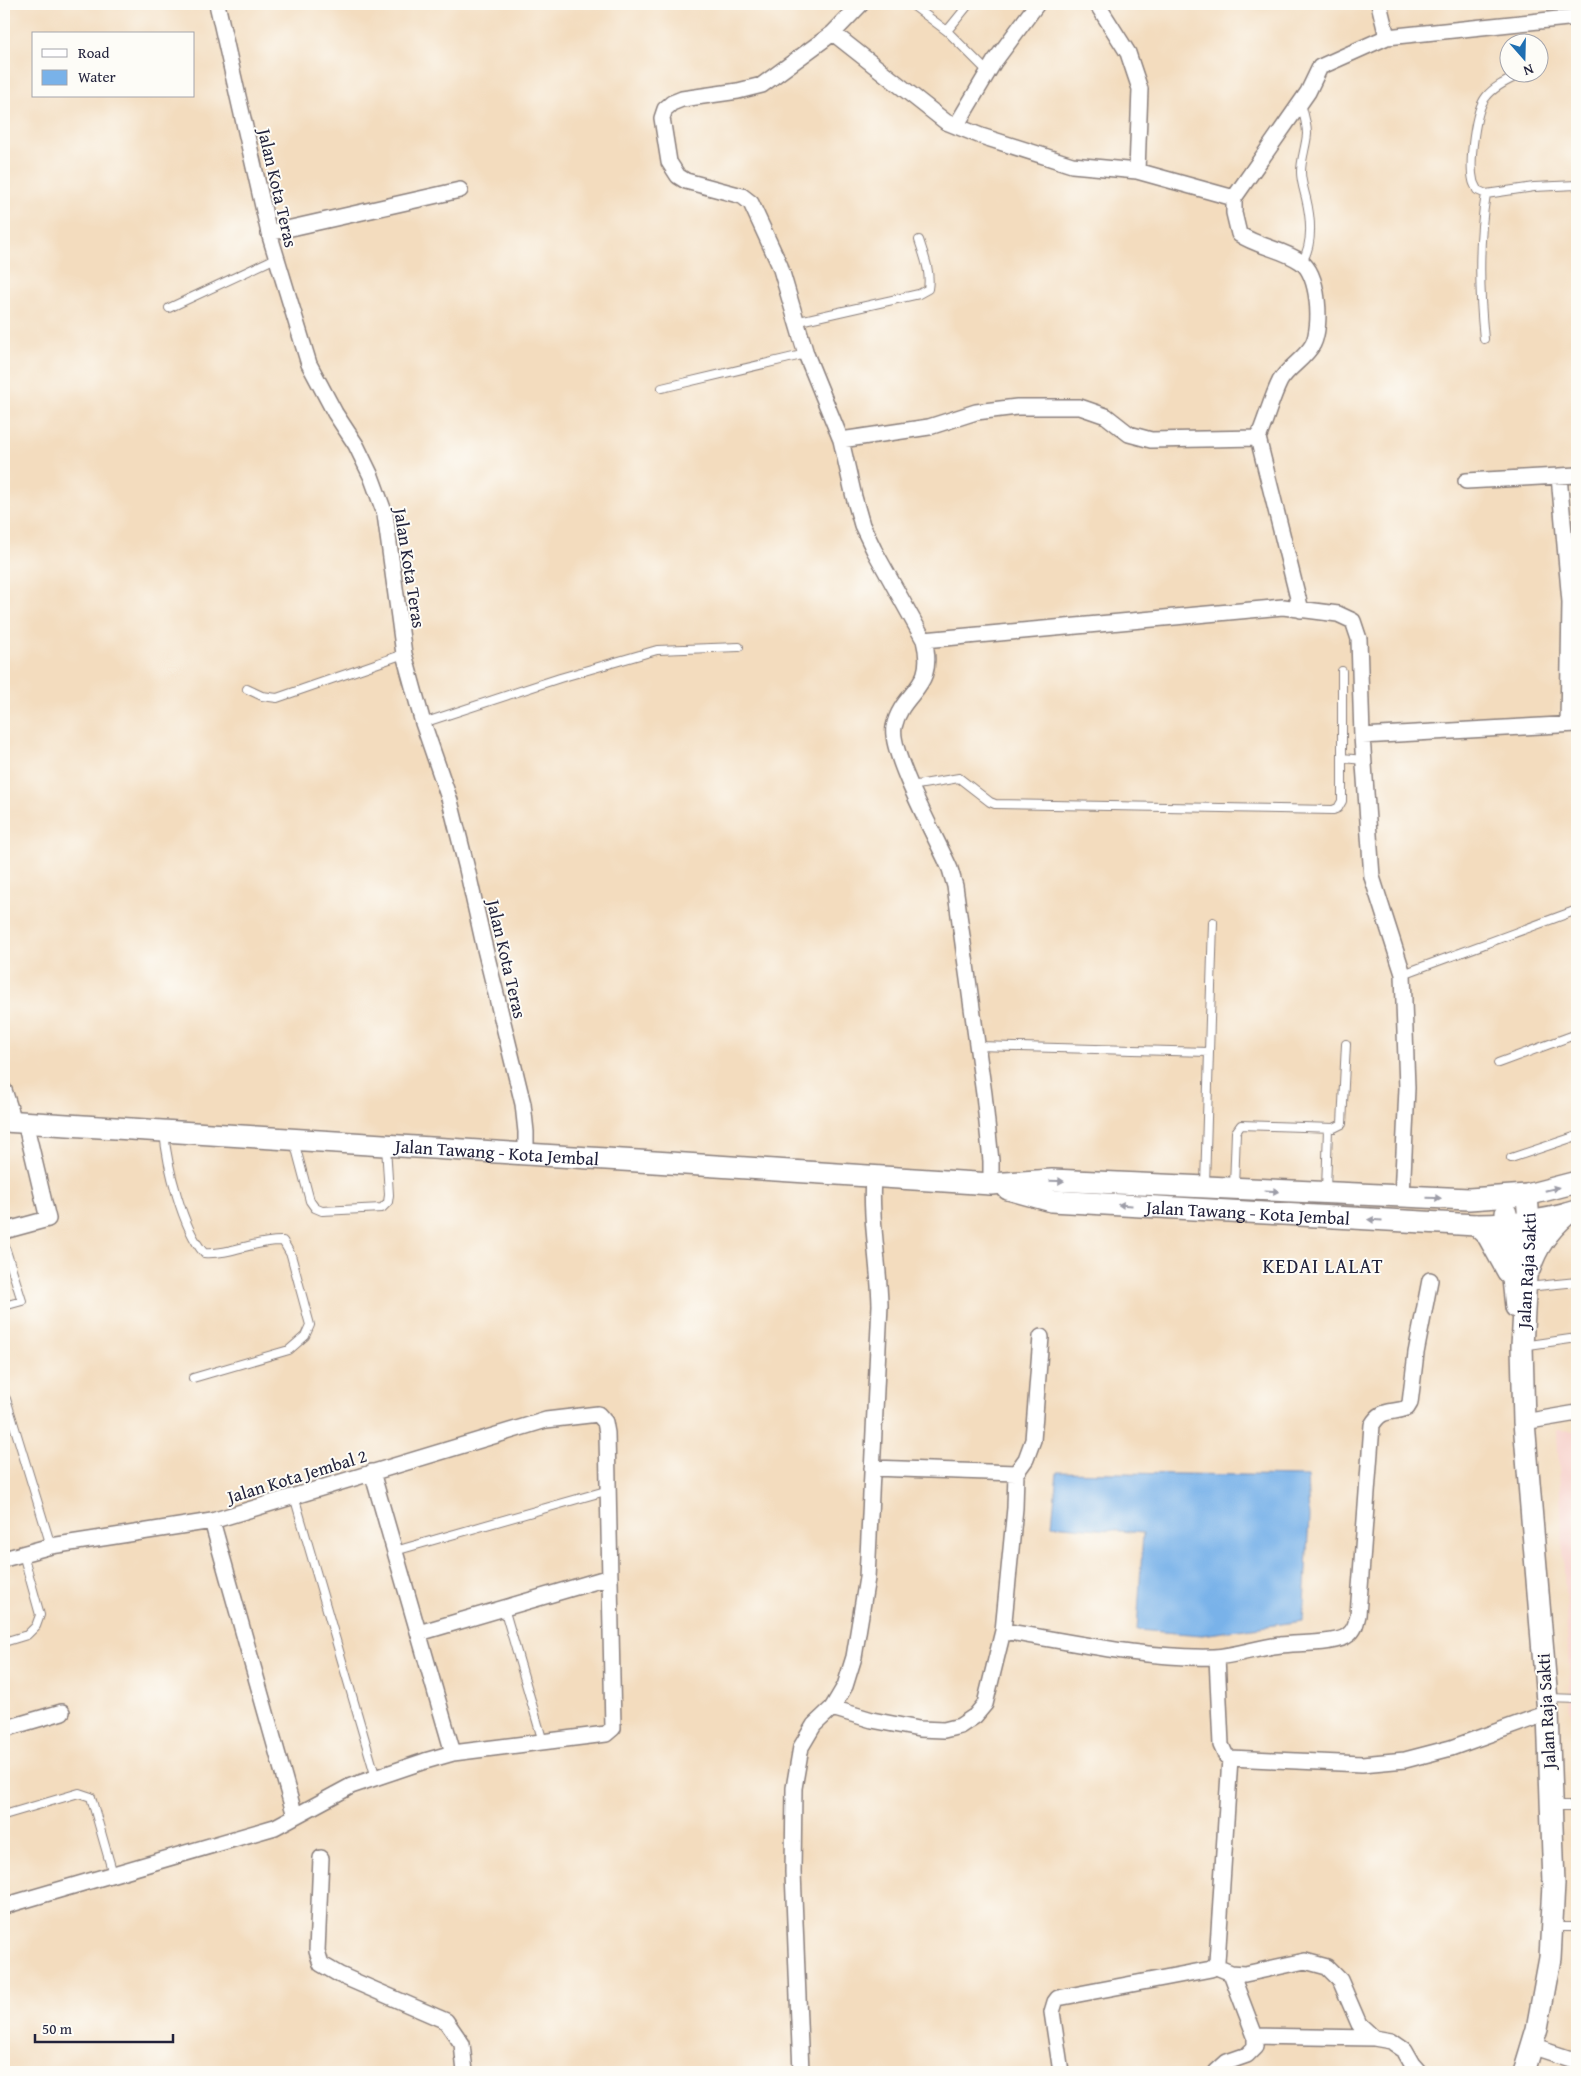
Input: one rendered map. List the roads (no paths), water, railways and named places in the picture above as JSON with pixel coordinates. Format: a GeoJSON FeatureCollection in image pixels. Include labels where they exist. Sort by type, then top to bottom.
{"type":"FeatureCollection","features":[{"type":"Feature","properties":{"kind":"main road","name":"Jalan Tawang - Kota Jembal"},"geometry":{"type":"LineString","coordinates":[[14,1121],[386,1146],[526,1152],[991,1184],[1052,1180],[1326,1194],[1469,1199],[1527,1195],[1577,1182]]}},
{"type":"Feature","properties":{"kind":"main road","name":"Jalan Tawang - Kota Jembal"},"geometry":{"type":"LineString","coordinates":[[991,1184],[1052,1201],[1476,1225],[1529,1223],[1572,1212]]}},
{"type":"Feature","properties":{"kind":"main road","name":"Jalan Raja Sakti"},"geometry":{"type":"LineString","coordinates":[[1524,2072],[1536,2029],[1550,1958],[1554,1884],[1547,1706],[1524,1422],[1522,1282],[1529,1223],[1527,1195]]}},
{"type":"Feature","properties":{"kind":"main road","name":"Jalan Raja Sakti"},"geometry":{"type":"LineString","coordinates":[[1504,1197],[1508,1225],[1522,1282]]}},
{"type":"Feature","properties":{"kind":"main road"},"geometry":{"type":"LineString","coordinates":[[1476,1225],[1488,1236],[1505,1265],[1522,1282],[1534,1256],[1556,1224],[1572,1212]]}},
{"type":"Feature","properties":{"kind":"street","name":"Jalan Kota Teras"},"geometry":{"type":"LineString","coordinates":[[217,4],[268,233],[308,364],[335,413],[356,444],[371,476],[385,514],[404,654],[423,723],[450,801],[467,869],[523,1104],[526,1152]]}},
{"type":"Feature","properties":{"kind":"street"},"geometry":{"type":"LineString","coordinates":[[861,4],[832,33],[762,85],[738,91],[682,99],[672,103],[665,109],[662,118],[669,162],[678,176],[686,181],[742,196],[750,204],[780,266],[806,354],[841,440],[862,525],[924,640],[928,654],[926,670],[920,686],[903,706],[894,727],[895,741],[911,786],[947,862],[955,886],[988,1128],[991,1184]]}},
{"type":"Feature","properties":{"kind":"street"},"geometry":{"type":"LineString","coordinates":[[956,126],[988,72],[1037,4]]}},
{"type":"Feature","properties":{"kind":"street"},"geometry":{"type":"LineString","coordinates":[[1097,4],[1128,53],[1140,89],[1137,171]]}},
{"type":"Feature","properties":{"kind":"street"},"geometry":{"type":"LineString","coordinates":[[1379,4],[1388,37]]}},
{"type":"Feature","properties":{"kind":"street"},"geometry":{"type":"LineString","coordinates":[[1301,610],[1258,438],[1281,381],[1313,343],[1318,327],[1317,301],[1311,273],[1302,262],[1249,241],[1239,234],[1234,213],[1234,198],[1300,102],[1320,67],[1388,37],[1577,17]]}},
{"type":"Feature","properties":{"kind":"street"},"geometry":{"type":"LineString","coordinates":[[832,33],[946,122],[981,136],[1072,165],[1137,171],[1234,198]]}},
{"type":"Feature","properties":{"kind":"street"},"geometry":{"type":"LineString","coordinates":[[268,233],[460,190]]}},
{"type":"Feature","properties":{"kind":"street"},"geometry":{"type":"LineString","coordinates":[[841,440],[929,427],[976,412],[1017,407],[1080,407],[1106,416],[1128,434],[1152,440],[1258,438]]}},
{"type":"Feature","properties":{"kind":"street"},"geometry":{"type":"LineString","coordinates":[[1466,481],[1577,475]]}},
{"type":"Feature","properties":{"kind":"street"},"geometry":{"type":"LineString","coordinates":[[1362,736],[1573,724],[1570,602],[1559,476]]}},
{"type":"Feature","properties":{"kind":"street"},"geometry":{"type":"LineString","coordinates":[[924,640],[1283,607],[1338,614],[1353,621],[1359,640],[1362,736],[1372,877],[1403,974],[1406,1088],[1402,1197]]}},
{"type":"Feature","properties":{"kind":"street"},"geometry":{"type":"LineString","coordinates":[[4,1090],[48,1218],[4,1231]]}},
{"type":"Feature","properties":{"kind":"street"},"geometry":{"type":"LineString","coordinates":[[801,2072],[792,1872],[794,1788],[801,1746],[814,1725],[832,1708],[845,1686],[854,1657],[867,1578],[880,1305],[880,1272],[872,1215],[873,1176]]}},
{"type":"Feature","properties":{"kind":"street"},"geometry":{"type":"LineString","coordinates":[[1003,1631],[1110,1649],[1193,1657],[1217,1657],[1280,1645],[1336,1640],[1347,1637],[1354,1629],[1358,1615],[1372,1426],[1377,1416],[1382,1413],[1407,1408],[1410,1402],[1416,1353],[1430,1280]]}},
{"type":"Feature","properties":{"kind":"street"},"geometry":{"type":"LineString","coordinates":[[832,1708],[872,1720],[919,1729],[944,1730],[960,1726],[975,1716],[985,1704],[1003,1631],[1015,1508],[1016,1473],[1026,1459],[1033,1440],[1041,1337]]}},
{"type":"Feature","properties":{"kind":"street"},"geometry":{"type":"LineString","coordinates":[[1524,1422],[1577,1413]]}},
{"type":"Feature","properties":{"kind":"street","name":"Jalan Kota Jembal 2"},"geometry":{"type":"LineString","coordinates":[[4,1559],[51,1546],[212,1522],[546,1420],[598,1414],[605,1422],[607,1433],[609,1490]]}},
{"type":"Feature","properties":{"kind":"street"},"geometry":{"type":"LineString","coordinates":[[872,1468],[1016,1473]]}},
{"type":"Feature","properties":{"kind":"street"},"geometry":{"type":"LineString","coordinates":[[372,1472],[453,1753]]}},
{"type":"Feature","properties":{"kind":"street"},"geometry":{"type":"LineString","coordinates":[[4,1906],[275,1827],[351,1786],[453,1753],[606,1734],[613,1728],[609,1490]]}},
{"type":"Feature","properties":{"kind":"street"},"geometry":{"type":"LineString","coordinates":[[212,1522],[295,1816]]}},
{"type":"Feature","properties":{"kind":"street"},"geometry":{"type":"LineString","coordinates":[[419,1633],[610,1577]]}},
{"type":"Feature","properties":{"kind":"street"},"geometry":{"type":"LineString","coordinates":[[1217,1657],[1221,1745],[1226,1756],[1230,1758],[1362,1764],[1405,1760],[1452,1748],[1547,1706]]}},
{"type":"Feature","properties":{"kind":"street"},"geometry":{"type":"LineString","coordinates":[[4,1728],[62,1712]]}},
{"type":"Feature","properties":{"kind":"street"},"geometry":{"type":"LineString","coordinates":[[1061,2072],[1052,2012],[1054,2002],[1058,1998],[1206,1970],[1214,1966],[1218,1958],[1230,1758]]}},
{"type":"Feature","properties":{"kind":"street"},"geometry":{"type":"LineString","coordinates":[[321,1858],[317,1951],[321,1964],[340,1975],[446,2022],[462,2044],[465,2072]]}},
{"type":"Feature","properties":{"kind":"street"},"geometry":{"type":"LineString","coordinates":[[1214,1966],[1231,1973],[1245,1974],[1306,1961],[1327,1967],[1340,1980],[1359,2024],[1374,2038]]}},
{"type":"Feature","properties":{"kind":"street"},"geometry":{"type":"LineString","coordinates":[[1216,2072],[1227,2062],[1247,2055],[1255,2047],[1255,2036],[1231,1973]]}},
{"type":"Feature","properties":{"kind":"street"},"geometry":{"type":"LineString","coordinates":[[1255,2036],[1374,2038],[1391,2041],[1404,2050],[1419,2072]]}},
{"type":"Feature","properties":{"kind":"street"},"geometry":{"type":"LineString","coordinates":[[1531,2046],[1577,2061]]}},
{"type":"Feature","properties":{"kind":"lane"},"geometry":{"type":"LineString","coordinates":[[911,4],[947,31],[988,72]]}},
{"type":"Feature","properties":{"kind":"lane"},"geometry":{"type":"LineString","coordinates":[[947,31],[969,4]]}},
{"type":"Feature","properties":{"kind":"lane"},"geometry":{"type":"LineString","coordinates":[[1507,82],[1486,96],[1479,109],[1472,164],[1473,180],[1477,190],[1486,194],[1534,187],[1577,185]]}},
{"type":"Feature","properties":{"kind":"lane"},"geometry":{"type":"LineString","coordinates":[[1300,102],[1306,121],[1307,134],[1301,182],[1308,204],[1310,226],[1308,253],[1302,262]]}},
{"type":"Feature","properties":{"kind":"lane"},"geometry":{"type":"LineString","coordinates":[[1484,339],[1479,289],[1481,221],[1486,194]]}},
{"type":"Feature","properties":{"kind":"lane"},"geometry":{"type":"LineString","coordinates":[[795,322],[919,294],[928,289],[928,269],[919,240]]}},
{"type":"Feature","properties":{"kind":"lane"},"geometry":{"type":"LineString","coordinates":[[169,308],[276,258]]}},
{"type":"Feature","properties":{"kind":"lane"},"geometry":{"type":"LineString","coordinates":[[662,388],[806,354]]}},
{"type":"Feature","properties":{"kind":"lane"},"geometry":{"type":"LineString","coordinates":[[423,723],[560,678],[657,650],[738,648]]}},
{"type":"Feature","properties":{"kind":"lane"},"geometry":{"type":"LineString","coordinates":[[247,689],[262,696],[277,698],[404,654]]}},
{"type":"Feature","properties":{"kind":"lane"},"geometry":{"type":"LineString","coordinates":[[911,786],[959,778],[995,804],[1333,810],[1338,808],[1342,801],[1342,671]]}},
{"type":"Feature","properties":{"kind":"lane"},"geometry":{"type":"LineString","coordinates":[[1342,758],[1364,760]]}},
{"type":"Feature","properties":{"kind":"lane"},"geometry":{"type":"LineString","coordinates":[[1403,974],[1577,910]]}},
{"type":"Feature","properties":{"kind":"lane"},"geometry":{"type":"LineString","coordinates":[[1205,1188],[1213,922]]}},
{"type":"Feature","properties":{"kind":"lane"},"geometry":{"type":"LineString","coordinates":[[1498,1063],[1577,1034]]}},
{"type":"Feature","properties":{"kind":"lane"},"geometry":{"type":"LineString","coordinates":[[1234,1189],[1236,1132],[1240,1125],[1338,1127],[1343,1120],[1346,1044]]}},
{"type":"Feature","properties":{"kind":"lane"},"geometry":{"type":"LineString","coordinates":[[977,1046],[1210,1052]]}},
{"type":"Feature","properties":{"kind":"lane"},"geometry":{"type":"LineString","coordinates":[[1326,1194],[1328,1128]]}},
{"type":"Feature","properties":{"kind":"lane"},"geometry":{"type":"LineString","coordinates":[[164,1132],[176,1191],[196,1244],[204,1253],[216,1254],[268,1241],[283,1241],[291,1255],[310,1325],[305,1336],[289,1350],[193,1378]]}},
{"type":"Feature","properties":{"kind":"lane"},"geometry":{"type":"LineString","coordinates":[[1511,1158],[1577,1136]]}},
{"type":"Feature","properties":{"kind":"lane"},"geometry":{"type":"LineString","coordinates":[[294,1140],[310,1201],[315,1208],[322,1211],[382,1208],[388,1202],[386,1146]]}},
{"type":"Feature","properties":{"kind":"lane"},"geometry":{"type":"LineString","coordinates":[[4,1244],[22,1301],[4,1306]]}},
{"type":"Feature","properties":{"kind":"lane"},"geometry":{"type":"LineString","coordinates":[[1522,1282],[1577,1282]]}},
{"type":"Feature","properties":{"kind":"lane"},"geometry":{"type":"LineString","coordinates":[[1522,1346],[1577,1338]]}},
{"type":"Feature","properties":{"kind":"lane"},"geometry":{"type":"LineString","coordinates":[[6,1399],[51,1546]]}},
{"type":"Feature","properties":{"kind":"lane"},"geometry":{"type":"LineString","coordinates":[[395,1551],[609,1490]]}},
{"type":"Feature","properties":{"kind":"lane"},"geometry":{"type":"LineString","coordinates":[[294,1496],[376,1778]]}},
{"type":"Feature","properties":{"kind":"lane"},"geometry":{"type":"LineString","coordinates":[[4,1642],[27,1635],[36,1626],[40,1615],[23,1554]]}},
{"type":"Feature","properties":{"kind":"lane"},"geometry":{"type":"LineString","coordinates":[[504,1608],[542,1742]]}},
{"type":"Feature","properties":{"kind":"lane"},"geometry":{"type":"LineString","coordinates":[[1547,1706],[1577,1699]]}},
{"type":"Feature","properties":{"kind":"lane"},"geometry":{"type":"LineString","coordinates":[[4,1815],[79,1793],[91,1797],[113,1874]]}},
{"type":"Feature","properties":{"kind":"lane"},"geometry":{"type":"LineString","coordinates":[[1551,1806],[1577,1806]]}},
{"type":"Feature","properties":{"kind":"lane"},"geometry":{"type":"LineString","coordinates":[[1551,1927],[1577,1928]]}},
{"type":"Feature","properties":{"kind":"water"},"geometry":{"type":"Polygon","coordinates":[[[1057,1472],[1307,1476],[1309,1518],[1303,1621],[1202,1635],[1137,1630],[1143,1533],[1052,1525],[1057,1472]]]}},
{"type":"Feature","properties":{"kind":"district","name":"KEDAI LALAT"},"geometry":{"type":"Point","coordinates":[1323,1265]}}]}
